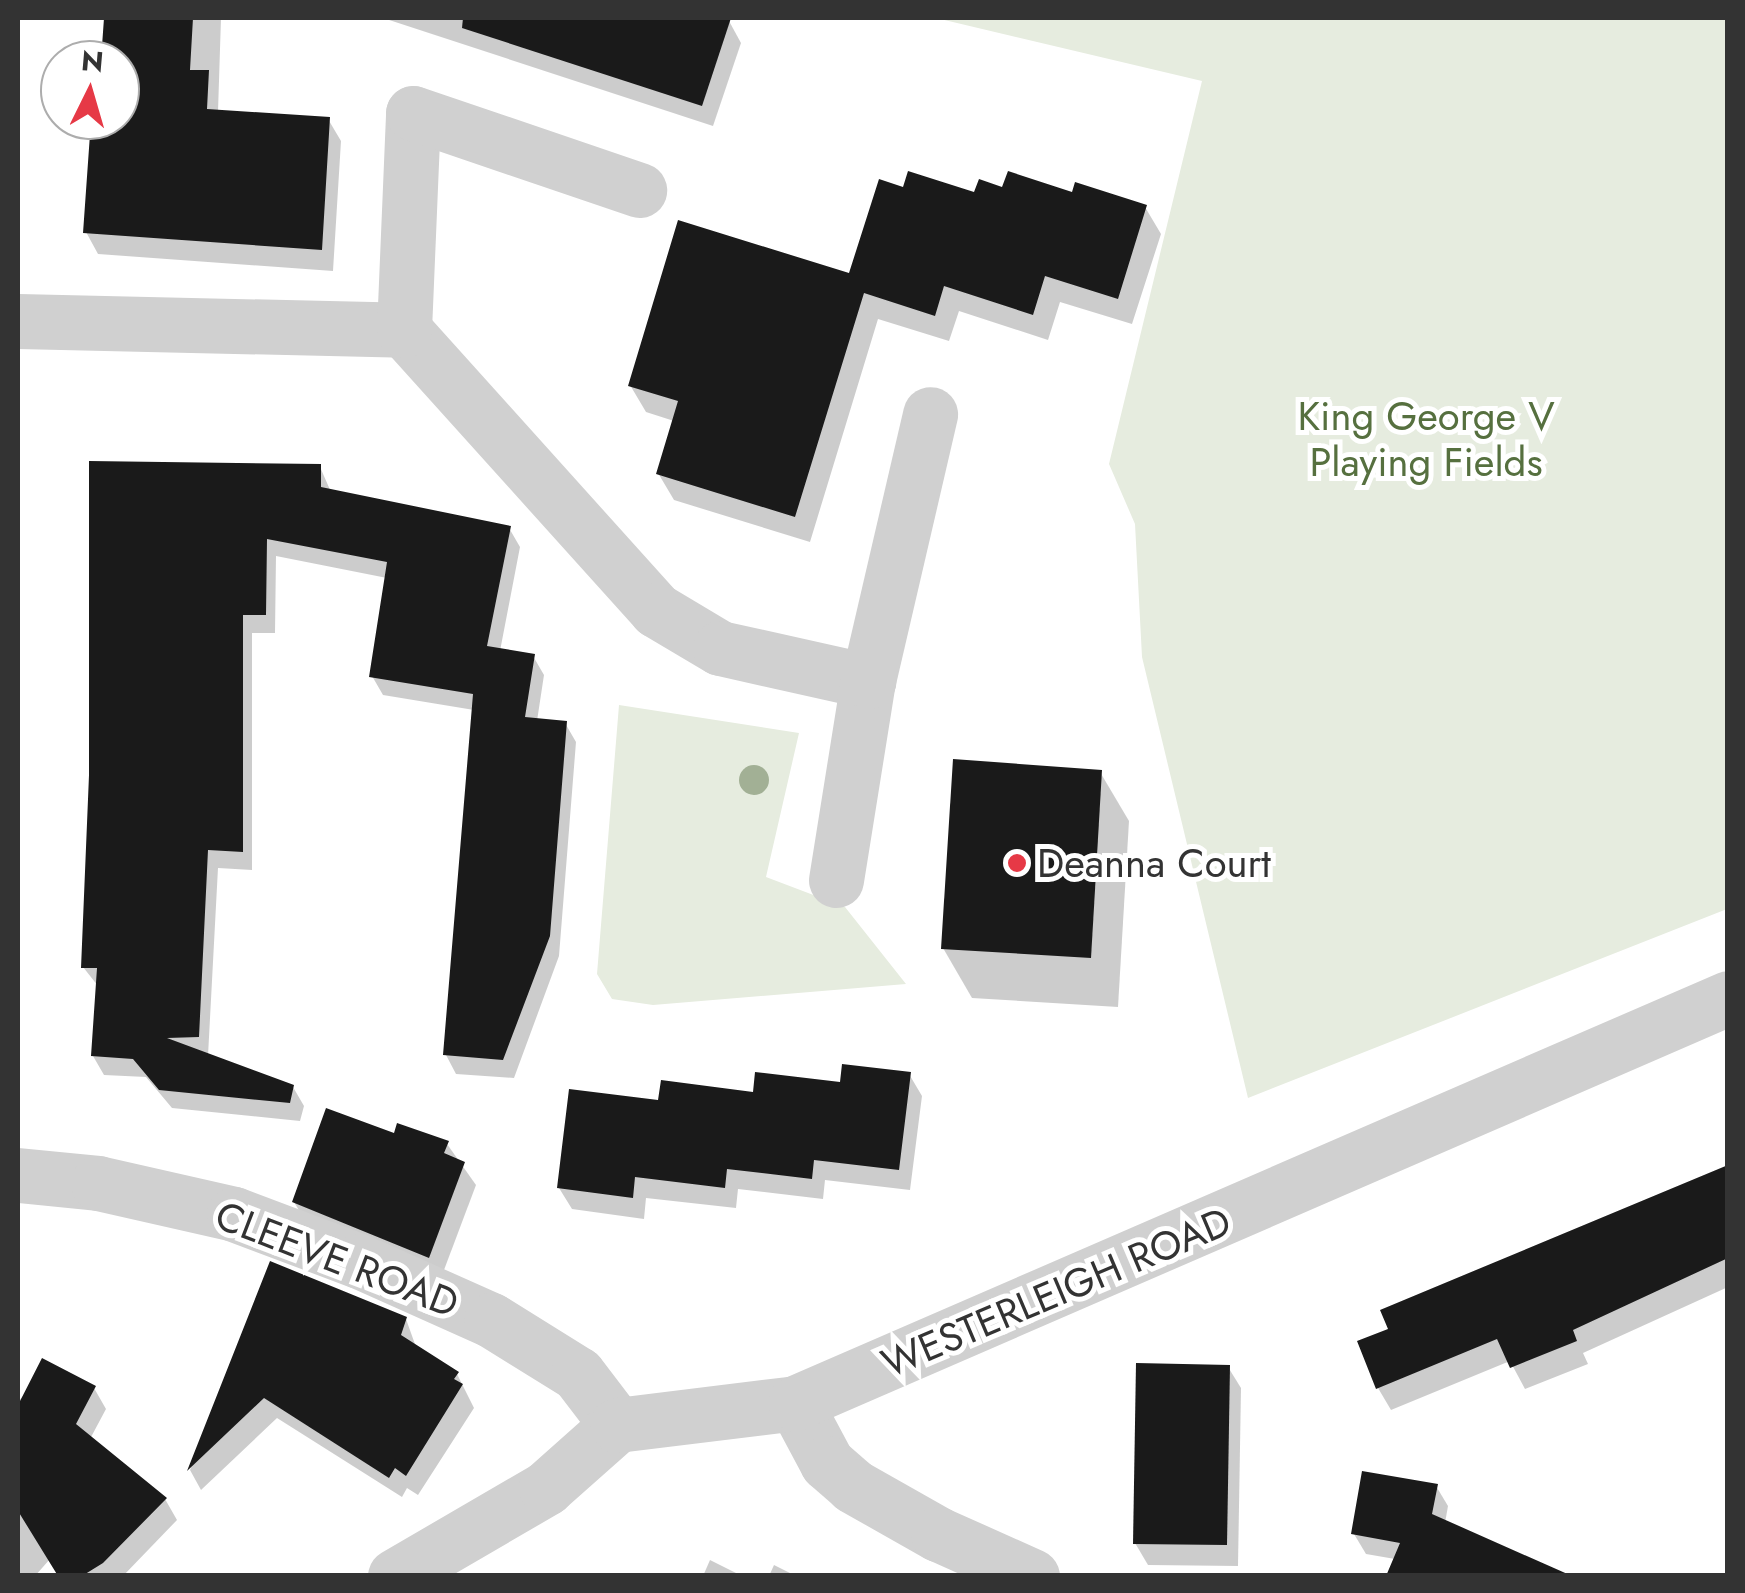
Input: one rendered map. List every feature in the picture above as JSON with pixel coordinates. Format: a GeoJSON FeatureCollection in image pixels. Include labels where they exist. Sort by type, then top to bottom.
{"type":"FeatureCollection","features":[{"type":"Feature","properties":{"kind":"street"},"geometry":{"type":"LineString","coordinates":[[639,190],[413,113],[404,330],[656,610],[720,648],[868,681]]}},
{"type":"Feature","properties":{"kind":"street"},"geometry":{"type":"LineString","coordinates":[[18,320],[404,330]]}},
{"type":"Feature","properties":{"kind":"street"},"geometry":{"type":"LineString","coordinates":[[836,880],[868,681],[930,414]]}},
{"type":"Feature","properties":{"kind":"street","name":"WESTERLEIGH ROAD"},"geometry":{"type":"LineString","coordinates":[[617,1425],[795,1403],[1728,998]]}},
{"type":"Feature","properties":{"kind":"street","name":"CLEEVE ROAD"},"geometry":{"type":"LineString","coordinates":[[18,1175],[98,1183],[234,1214],[359,1261],[491,1320],[564,1365],[617,1425]]}},
{"type":"Feature","properties":{"kind":"street"},"geometry":{"type":"LineString","coordinates":[[795,1403],[827,1463],[854,1486],[938,1534],[1032,1576]]}},
{"type":"Feature","properties":{"kind":"street"},"geometry":{"type":"LineString","coordinates":[[395,1576],[546,1488],[617,1425]]}},
{"type":"Feature","properties":{"kind":"green space","name":"King George V Playing Fields"},"geometry":{"type":"Polygon","coordinates":[[[936,18],[1727,18],[1727,909],[1248,1098],[1142,657],[1135,524],[1109,464],[1202,81],[936,18]]]}},
{"type":"Feature","properties":{"kind":"green space"},"geometry":{"type":"Polygon","coordinates":[[[619,705],[799,733],[766,877],[845,907],[906,984],[653,1005],[612,999],[597,974],[619,705]]]}},
{"type":"Feature","properties":{"kind":"building"},"geometry":{"type":"Polygon","coordinates":[[[104,18],[193,18],[190,70],[209,70],[207,109],[330,117],[322,250],[83,233],[90,140],[140,140],[140,40],[102,40],[104,18]]]}},
{"type":"Feature","properties":{"kind":"building"},"geometry":{"type":"Polygon","coordinates":[[[463,18],[731,18],[702,106],[462,28],[463,18]]]}},
{"type":"Feature","properties":{"kind":"building"},"geometry":{"type":"Polygon","coordinates":[[[908,171],[974,192],[979,179],[1002,187],[1008,171],[1072,192],[1075,182],[1147,205],[1118,299],[1045,276],[1033,315],[944,286],[935,316],[864,293],[795,517],[656,474],[678,401],[628,386],[678,220],[849,273],[879,179],[903,187],[908,171]]]}},
{"type":"Feature","properties":{"kind":"building"},"geometry":{"type":"Polygon","coordinates":[[[89,461],[321,464],[321,487],[511,526],[487,646],[535,654],[525,717],[567,721],[550,936],[503,1060],[443,1055],[473,694],[369,677],[387,562],[267,539],[266,615],[243,615],[243,852],[208,850],[199,1037],[167,1038],[294,1085],[290,1103],[159,1090],[133,1059],[91,1056],[97,968],[81,968],[89,775],[89,461]]]}},
{"type":"Feature","properties":{"kind":"building","name":"Deanna Court"},"geometry":{"type":"Polygon","coordinates":[[[953,759],[1102,770],[1091,958],[941,949],[953,759]]]}},
{"type":"Feature","properties":{"kind":"building"},"geometry":{"type":"Polygon","coordinates":[[[842,1064],[911,1072],[899,1170],[814,1160],[812,1179],[727,1169],[725,1188],[635,1177],[633,1198],[557,1188],[569,1089],[658,1100],[661,1080],[753,1092],[755,1072],[840,1082],[842,1064]]]}},
{"type":"Feature","properties":{"kind":"building"},"geometry":{"type":"Polygon","coordinates":[[[326,1108],[394,1133],[397,1123],[449,1141],[444,1153],[465,1162],[429,1258],[292,1202],[326,1108]]]}},
{"type":"Feature","properties":{"kind":"building"},"geometry":{"type":"Polygon","coordinates":[[[1728,1165],[1728,1258],[1573,1330],[1577,1341],[1510,1368],[1497,1339],[1376,1389],[1357,1341],[1388,1329],[1380,1310],[1728,1165]]]}},
{"type":"Feature","properties":{"kind":"building"},"geometry":{"type":"Polygon","coordinates":[[[270,1261],[407,1317],[401,1335],[459,1372],[454,1379],[463,1384],[406,1476],[395,1468],[389,1478],[264,1398],[187,1471],[270,1261]]]}},
{"type":"Feature","properties":{"kind":"building"},"geometry":{"type":"Polygon","coordinates":[[[42,1358],[96,1386],[76,1424],[167,1498],[103,1563],[82,1576],[58,1576],[18,1511],[18,1405],[42,1358]]]}},
{"type":"Feature","properties":{"kind":"building"},"geometry":{"type":"Polygon","coordinates":[[[1136,1363],[1230,1365],[1227,1545],[1133,1544],[1136,1363]]]}},
{"type":"Feature","properties":{"kind":"building"},"geometry":{"type":"Polygon","coordinates":[[[1362,1471],[1438,1484],[1432,1514],[1572,1576],[1386,1576],[1400,1543],[1351,1534],[1362,1471]]]}},
{"type":"Feature","properties":{"kind":"place","name":"Deanna Court"},"geometry":{"type":"Point","coordinates":[1017,863]}}]}
